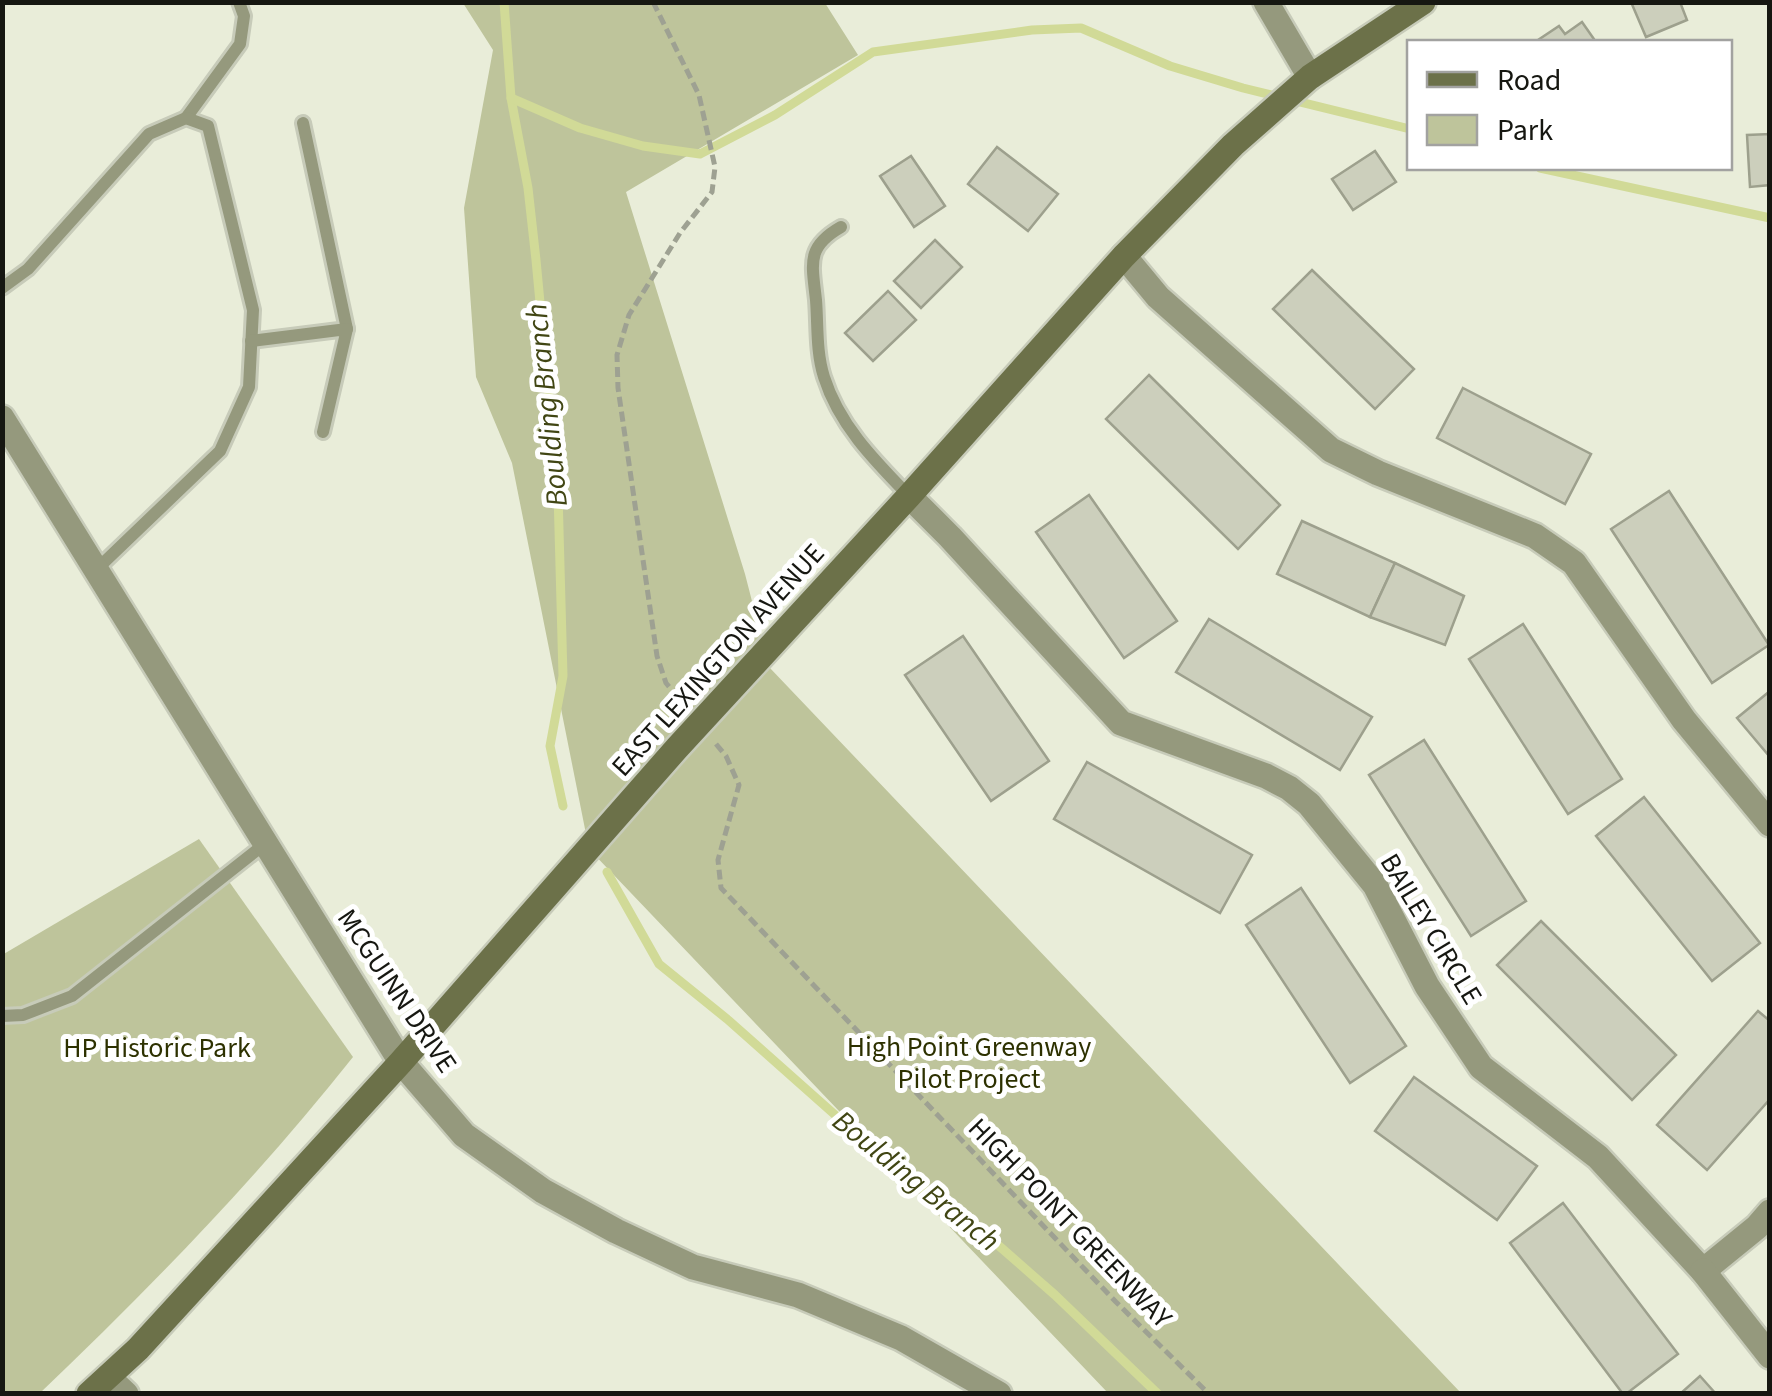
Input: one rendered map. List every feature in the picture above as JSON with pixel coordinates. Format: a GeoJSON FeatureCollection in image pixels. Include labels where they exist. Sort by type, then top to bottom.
{"type":"FeatureCollection","features":[{"type":"Feature","properties":{"kind":"main road","name":"EAST LEXINGTON AVENUE"},"geometry":{"type":"LineString","coordinates":[[108,1388],[138,1349],[401,1062],[677,748],[1124,256],[1233,145],[1310,77],[1423,2]]}},
{"type":"Feature","properties":{"kind":"street"},"geometry":{"type":"LineString","coordinates":[[1266,2],[1310,77]]}},
{"type":"Feature","properties":{"kind":"street"},"geometry":{"type":"LineString","coordinates":[[1124,256],[1158,297],[1331,450],[1378,474],[1535,536],[1574,563],[1684,720],[1770,824]]}},
{"type":"Feature","properties":{"kind":"street","name":"MCGUINN DRIVE"},"geometry":{"type":"LineString","coordinates":[[2,418],[401,1062],[464,1135],[543,1191],[616,1230],[693,1267],[798,1295],[901,1338],[999,1394]]}},
{"type":"Feature","properties":{"kind":"street","name":"BAILEY CIRCLE"},"geometry":{"type":"LineString","coordinates":[[909,496],[1121,723],[1266,776],[1290,788],[1309,804],[1375,885],[1427,986],[1481,1067],[1598,1157],[1704,1271],[1770,1356]]}},
{"type":"Feature","properties":{"kind":"street"},"geometry":{"type":"LineString","coordinates":[[1704,1271],[1770,1212]]}},
{"type":"Feature","properties":{"kind":"lane"},"geometry":{"type":"LineString","coordinates":[[2,288],[28,268],[149,134],[186,118],[240,44],[244,16],[239,2]]}},
{"type":"Feature","properties":{"kind":"lane"},"geometry":{"type":"LineString","coordinates":[[97,570],[220,451],[249,388],[254,310],[208,126],[186,118]]}},
{"type":"Feature","properties":{"kind":"lane"},"geometry":{"type":"LineString","coordinates":[[303,123],[346,329],[323,432]]}},
{"type":"Feature","properties":{"kind":"lane"},"geometry":{"type":"LineString","coordinates":[[841,227],[817,246],[813,260],[818,346],[824,378],[853,434],[909,496]]}},
{"type":"Feature","properties":{"kind":"lane"},"geometry":{"type":"LineString","coordinates":[[251,341],[346,329]]}},
{"type":"Feature","properties":{"kind":"lane"},"geometry":{"type":"LineString","coordinates":[[2,1016],[23,1015],[72,996],[266,844]]}},
{"type":"Feature","properties":{"kind":"path"},"geometry":{"type":"LineString","coordinates":[[653,2],[699,96],[715,167],[712,192],[680,233],[629,314],[616,355],[657,656],[666,684],[684,703]]}},
{"type":"Feature","properties":{"kind":"path","name":"HIGH POINT GREENWAY"},"geometry":{"type":"LineString","coordinates":[[715,742],[726,756],[738,785],[718,860],[721,888],[1116,1302],[1210,1394]]}},
{"type":"Feature","properties":{"kind":"green space","name":"High Point Greenway Pilot Project"},"geometry":{"type":"Polygon","coordinates":[[[463,3],[825,3],[858,55],[626,192],[745,574],[769,667],[1461,1393],[1108,1393],[589,849],[512,463],[476,377],[464,208],[493,50],[463,3]]]}},
{"type":"Feature","properties":{"kind":"green space","name":"HP Historic Park"},"geometry":{"type":"Polygon","coordinates":[[[199,839],[353,1057],[202,1231],[40,1393],[3,1393],[2,955],[199,839]]]}},
{"type":"Feature","properties":{"kind":"building"},"geometry":{"type":"Polygon","coordinates":[[[1631,2],[1680,2],[1687,20],[1646,37],[1631,2]]]}},
{"type":"Feature","properties":{"kind":"building"},"geometry":{"type":"Polygon","coordinates":[[[1582,22],[1595,40],[1538,40],[1559,26],[1565,34],[1582,22]]]}},
{"type":"Feature","properties":{"kind":"building"},"geometry":{"type":"Polygon","coordinates":[[[1770,134],[1770,185],[1750,187],[1747,135],[1770,134]]]}},
{"type":"Feature","properties":{"kind":"building"},"geometry":{"type":"Polygon","coordinates":[[[997,147],[1058,194],[1028,231],[968,184],[997,147]]]}},
{"type":"Feature","properties":{"kind":"building"},"geometry":{"type":"Polygon","coordinates":[[[1375,151],[1396,182],[1353,210],[1332,179],[1375,151]]]}},
{"type":"Feature","properties":{"kind":"building"},"geometry":{"type":"Polygon","coordinates":[[[911,156],[945,206],[914,227],[880,176],[911,156]]]}},
{"type":"Feature","properties":{"kind":"building"},"geometry":{"type":"Polygon","coordinates":[[[935,240],[962,267],[921,308],[894,281],[935,240]]]}},
{"type":"Feature","properties":{"kind":"building"},"geometry":{"type":"Polygon","coordinates":[[[1312,270],[1414,369],[1375,409],[1273,309],[1312,270]]]}},
{"type":"Feature","properties":{"kind":"building"},"geometry":{"type":"Polygon","coordinates":[[[888,291],[916,320],[873,361],[845,333],[888,291]]]}},
{"type":"Feature","properties":{"kind":"building"},"geometry":{"type":"Polygon","coordinates":[[[1149,375],[1280,505],[1238,549],[1106,419],[1149,375]]]}},
{"type":"Feature","properties":{"kind":"building"},"geometry":{"type":"Polygon","coordinates":[[[1463,388],[1591,454],[1565,504],[1437,438],[1463,388]]]}},
{"type":"Feature","properties":{"kind":"building"},"geometry":{"type":"Polygon","coordinates":[[[1669,491],[1769,645],[1712,683],[1611,529],[1669,491]]]}},
{"type":"Feature","properties":{"kind":"building"},"geometry":{"type":"Polygon","coordinates":[[[1089,495],[1177,621],[1124,658],[1036,532],[1089,495]]]}},
{"type":"Feature","properties":{"kind":"building"},"geometry":{"type":"Polygon","coordinates":[[[1302,521],[1395,563],[1370,617],[1277,574],[1302,521]]]}},
{"type":"Feature","properties":{"kind":"building"},"geometry":{"type":"Polygon","coordinates":[[[1395,563],[1464,596],[1445,645],[1370,617],[1395,563]]]}},
{"type":"Feature","properties":{"kind":"building"},"geometry":{"type":"Polygon","coordinates":[[[1209,619],[1372,717],[1340,770],[1176,672],[1209,619]]]}},
{"type":"Feature","properties":{"kind":"building"},"geometry":{"type":"Polygon","coordinates":[[[1523,624],[1622,779],[1568,814],[1469,659],[1523,624]]]}},
{"type":"Feature","properties":{"kind":"building"},"geometry":{"type":"Polygon","coordinates":[[[963,636],[1049,761],[991,801],[905,675],[963,636]]]}},
{"type":"Feature","properties":{"kind":"building"},"geometry":{"type":"Polygon","coordinates":[[[1770,691],[1770,757],[1737,718],[1770,691]]]}},
{"type":"Feature","properties":{"kind":"building"},"geometry":{"type":"Polygon","coordinates":[[[1424,740],[1526,901],[1471,936],[1369,775],[1424,740]]]}},
{"type":"Feature","properties":{"kind":"building"},"geometry":{"type":"Polygon","coordinates":[[[1087,762],[1252,855],[1220,913],[1054,819],[1087,762]]]}},
{"type":"Feature","properties":{"kind":"building"},"geometry":{"type":"Polygon","coordinates":[[[1644,797],[1760,943],[1712,981],[1596,836],[1644,797]]]}},
{"type":"Feature","properties":{"kind":"building"},"geometry":{"type":"Polygon","coordinates":[[[1301,888],[1406,1046],[1350,1083],[1246,925],[1301,888]]]}},
{"type":"Feature","properties":{"kind":"building"},"geometry":{"type":"Polygon","coordinates":[[[1541,921],[1676,1055],[1632,1100],[1497,965],[1541,921]]]}},
{"type":"Feature","properties":{"kind":"building"},"geometry":{"type":"Polygon","coordinates":[[[1758,1011],[1770,1021],[1770,1099],[1707,1170],[1657,1125],[1758,1011]]]}},
{"type":"Feature","properties":{"kind":"building"},"geometry":{"type":"Polygon","coordinates":[[[1414,1077],[1537,1166],[1497,1220],[1375,1131],[1414,1077]]]}},
{"type":"Feature","properties":{"kind":"building"},"geometry":{"type":"Polygon","coordinates":[[[1563,1203],[1678,1354],[1626,1394],[1510,1243],[1563,1203]]]}},
{"type":"Feature","properties":{"kind":"building"},"geometry":{"type":"Polygon","coordinates":[[[1700,1376],[1716,1394],[1680,1394],[1700,1376]]]}},
{"type":"Feature","properties":{"kind":"waterway","name":"Boulding Branch"},"geometry":{"type":"LineString","coordinates":[[504,2],[511,98],[528,188],[536,260],[558,493],[563,676],[550,746],[563,806]]}},
{"type":"Feature","properties":{"kind":"waterway"},"geometry":{"type":"LineString","coordinates":[[511,98],[580,128],[643,146],[700,154],[775,115],[873,52],[1032,30],[1081,28],[1170,66],[1407,128]]}},
{"type":"Feature","properties":{"kind":"waterway"},"geometry":{"type":"LineString","coordinates":[[1549,170],[1770,218]]}},
{"type":"Feature","properties":{"kind":"waterway","name":"Boulding Branch"},"geometry":{"type":"LineString","coordinates":[[607,872],[659,964],[896,1169],[998,1245],[1158,1394]]}}]}
